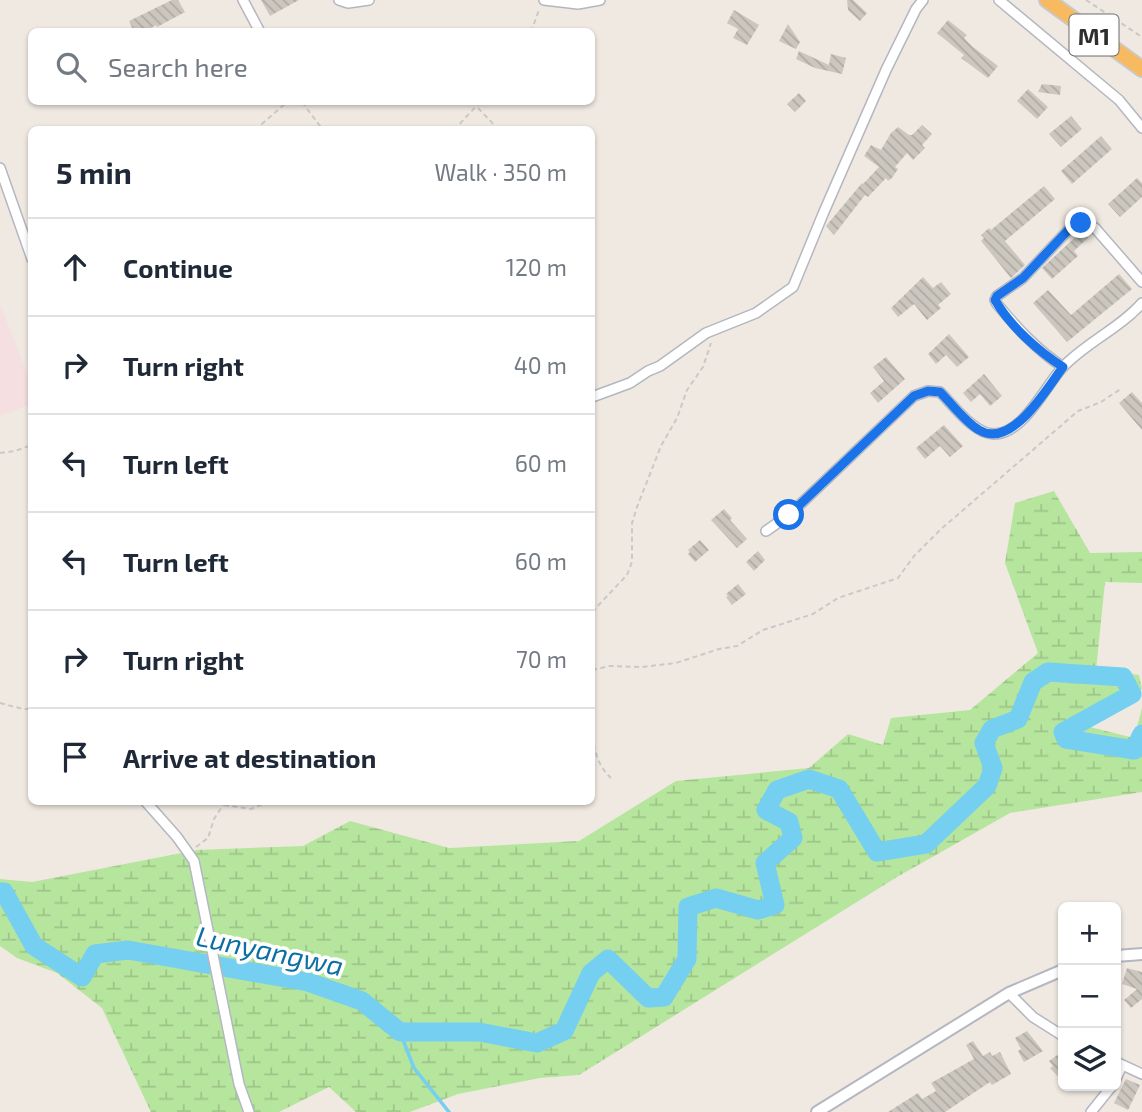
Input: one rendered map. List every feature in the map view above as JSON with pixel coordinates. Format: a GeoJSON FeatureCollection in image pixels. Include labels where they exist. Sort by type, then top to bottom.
{"type":"FeatureCollection","features":[{"type":"Feature","properties":{"kind":"highway","name":"M1"},"geometry":{"type":"LineString","coordinates":[[1046,0],[1142,69]]}},
{"type":"Feature","properties":{"kind":"street"},"geometry":{"type":"LineString","coordinates":[[243,0],[258,28]]}},
{"type":"Feature","properties":{"kind":"street"},"geometry":{"type":"LineString","coordinates":[[339,0],[348,3],[369,0]]}},
{"type":"Feature","properties":{"kind":"street"},"geometry":{"type":"LineString","coordinates":[[544,0],[578,4],[600,0]]}},
{"type":"Feature","properties":{"kind":"street"},"geometry":{"type":"LineString","coordinates":[[595,396],[630,383],[660,366],[698,338],[756,313],[793,287],[886,69],[923,0]]}},
{"type":"Feature","properties":{"kind":"street"},"geometry":{"type":"LineString","coordinates":[[999,0],[1119,100],[1142,128]]}},
{"type":"Feature","properties":{"kind":"street"},"geometry":{"type":"LineString","coordinates":[[0,168],[28,248]]}},
{"type":"Feature","properties":{"kind":"street"},"geometry":{"type":"LineString","coordinates":[[1063,367],[1022,333],[997,304],[997,296],[1023,278],[1072,226],[1081,223],[1095,228],[1142,282]]}},
{"type":"Feature","properties":{"kind":"street"},"geometry":{"type":"LineString","coordinates":[[766,531],[789,515],[914,396],[928,391],[940,392],[980,431],[993,434],[1007,432],[1024,418],[1063,367],[1131,316],[1142,303]]}},
{"type":"Feature","properties":{"kind":"street"},"geometry":{"type":"LineString","coordinates":[[149,805],[189,851],[194,861],[239,1084],[249,1112]]}},
{"type":"Feature","properties":{"kind":"street"},"geometry":{"type":"LineString","coordinates":[[1121,956],[1142,954]]}},
{"type":"Feature","properties":{"kind":"street"},"geometry":{"type":"LineString","coordinates":[[817,1112],[1009,993],[1058,972]]}},
{"type":"Feature","properties":{"kind":"street"},"geometry":{"type":"LineString","coordinates":[[1009,993],[1032,1017],[1058,1033]]}},
{"type":"Feature","properties":{"kind":"street"},"geometry":{"type":"LineString","coordinates":[[1121,1064],[1142,1074]]}},
{"type":"Feature","properties":{"kind":"street"},"geometry":{"type":"LineString","coordinates":[[1091,1112],[1108,1091]]}},
{"type":"Feature","properties":{"kind":"path"},"geometry":{"type":"LineString","coordinates":[[1086,0],[1142,37]]}},
{"type":"Feature","properties":{"kind":"path"},"geometry":{"type":"LineString","coordinates":[[532,28],[539,10]]}},
{"type":"Feature","properties":{"kind":"path"},"geometry":{"type":"LineString","coordinates":[[260,126],[284,105]]}},
{"type":"Feature","properties":{"kind":"path"},"geometry":{"type":"LineString","coordinates":[[304,105],[320,126]]}},
{"type":"Feature","properties":{"kind":"path"},"geometry":{"type":"LineString","coordinates":[[458,126],[477,107],[495,126]]}},
{"type":"Feature","properties":{"kind":"path"},"geometry":{"type":"LineString","coordinates":[[595,609],[627,575],[636,507],[661,446],[677,418],[683,398],[708,355],[716,329]]}},
{"type":"Feature","properties":{"kind":"path"},"geometry":{"type":"LineString","coordinates":[[595,669],[610,666],[642,667],[677,663],[737,646],[762,630],[813,614],[838,598],[898,578],[914,556],[940,530],[1078,411],[1101,402],[1122,388]]}},
{"type":"Feature","properties":{"kind":"path"},"geometry":{"type":"LineString","coordinates":[[0,453],[28,446]]}},
{"type":"Feature","properties":{"kind":"path"},"geometry":{"type":"LineString","coordinates":[[0,703],[28,709]]}},
{"type":"Feature","properties":{"kind":"path"},"geometry":{"type":"LineString","coordinates":[[595,750],[604,771],[611,778]]}},
{"type":"Feature","properties":{"kind":"path"},"geometry":{"type":"LineString","coordinates":[[189,851],[208,838],[214,818],[222,805]]}},
{"type":"Feature","properties":{"kind":"path"},"geometry":{"type":"LineString","coordinates":[[232,805],[251,809],[260,805]]}},
{"type":"Feature","properties":{"kind":"shaded area"},"geometry":{"type":"Polygon","coordinates":[[[0,305],[28,376],[28,405],[0,416],[0,305]]]}},
{"type":"Feature","properties":{"kind":"green space"},"geometry":{"type":"Polygon","coordinates":[[[1054,491],[1090,553],[1142,552],[1142,583],[1105,582],[1096,670],[1139,675],[1142,689],[1126,704],[1086,726],[1134,738],[1142,708],[1142,792],[1010,813],[897,877],[579,1075],[540,1078],[458,1094],[410,1112],[356,1112],[329,1087],[279,1112],[151,1112],[102,1008],[57,973],[17,958],[0,946],[0,879],[32,882],[197,850],[303,846],[350,821],[449,848],[579,841],[676,781],[809,768],[848,734],[883,745],[891,718],[970,710],[1038,653],[1005,563],[1015,503],[1054,491]]]}},
{"type":"Feature","properties":{"kind":"building"},"geometry":{"type":"Polygon","coordinates":[[[172,0],[178,0],[185,12],[151,28],[132,28],[129,21],[172,0]]]}},
{"type":"Feature","properties":{"kind":"building"},"geometry":{"type":"Polygon","coordinates":[[[261,0],[299,0],[270,16],[261,0]]]}},
{"type":"Feature","properties":{"kind":"building"},"geometry":{"type":"Polygon","coordinates":[[[847,0],[853,0],[867,13],[860,21],[848,10],[847,0]]]}},
{"type":"Feature","properties":{"kind":"building"},"geometry":{"type":"Polygon","coordinates":[[[734,10],[759,25],[747,45],[733,38],[738,29],[727,23],[734,10]]]}},
{"type":"Feature","properties":{"kind":"building"},"geometry":{"type":"Polygon","coordinates":[[[948,20],[967,35],[964,38],[973,47],[998,66],[988,78],[961,58],[964,55],[937,33],[948,20]]]}},
{"type":"Feature","properties":{"kind":"building"},"geometry":{"type":"Polygon","coordinates":[[[788,24],[800,42],[796,49],[779,41],[788,24]]]}},
{"type":"Feature","properties":{"kind":"building"},"geometry":{"type":"Polygon","coordinates":[[[799,51],[829,65],[831,54],[846,58],[842,74],[815,68],[796,59],[799,51]]]}},
{"type":"Feature","properties":{"kind":"building"},"geometry":{"type":"Polygon","coordinates":[[[1042,84],[1061,86],[1060,95],[1038,92],[1042,84]]]}},
{"type":"Feature","properties":{"kind":"building"},"geometry":{"type":"Polygon","coordinates":[[[1028,89],[1048,107],[1037,119],[1017,101],[1028,89]]]}},
{"type":"Feature","properties":{"kind":"building"},"geometry":{"type":"Polygon","coordinates":[[[799,93],[806,101],[795,112],[787,104],[799,93]]]}},
{"type":"Feature","properties":{"kind":"building"},"geometry":{"type":"Polygon","coordinates":[[[1071,116],[1082,129],[1061,147],[1049,134],[1071,116]]]}},
{"type":"Feature","properties":{"kind":"building"},"geometry":{"type":"Polygon","coordinates":[[[922,125],[932,134],[922,145],[925,148],[913,160],[907,153],[895,167],[898,169],[892,178],[888,181],[886,178],[868,197],[865,195],[834,235],[826,226],[879,167],[864,156],[871,145],[881,150],[898,127],[912,135],[922,125]]]}},
{"type":"Feature","properties":{"kind":"building"},"geometry":{"type":"Polygon","coordinates":[[[1101,136],[1112,149],[1072,184],[1061,171],[1101,136]]]}},
{"type":"Feature","properties":{"kind":"building"},"geometry":{"type":"Polygon","coordinates":[[[1137,178],[1142,183],[1142,197],[1120,217],[1108,204],[1137,178]]]}},
{"type":"Feature","properties":{"kind":"building"},"geometry":{"type":"Polygon","coordinates":[[[1044,186],[1055,199],[1005,241],[1025,265],[1011,278],[981,241],[984,238],[981,235],[989,228],[991,230],[1044,186]]]}},
{"type":"Feature","properties":{"kind":"building"},"geometry":{"type":"Polygon","coordinates":[[[1082,231],[1088,238],[1074,251],[1078,256],[1052,279],[1042,268],[1082,231]]]}},
{"type":"Feature","properties":{"kind":"building"},"geometry":{"type":"Polygon","coordinates":[[[1119,274],[1132,289],[1067,342],[1033,303],[1048,290],[1071,315],[1119,274]]]}},
{"type":"Feature","properties":{"kind":"building"},"geometry":{"type":"Polygon","coordinates":[[[923,277],[933,288],[941,282],[951,294],[938,305],[941,308],[927,320],[914,304],[898,317],[891,308],[923,277]]]}},
{"type":"Feature","properties":{"kind":"building"},"geometry":{"type":"Polygon","coordinates":[[[949,334],[969,357],[957,367],[946,355],[936,364],[928,354],[949,334]]]}},
{"type":"Feature","properties":{"kind":"building"},"geometry":{"type":"Polygon","coordinates":[[[886,357],[905,379],[878,403],[870,393],[884,381],[873,367],[886,357]]]}},
{"type":"Feature","properties":{"kind":"building"},"geometry":{"type":"Polygon","coordinates":[[[984,374],[1002,396],[990,406],[980,394],[971,402],[963,393],[984,374]]]}},
{"type":"Feature","properties":{"kind":"building"},"geometry":{"type":"Polygon","coordinates":[[[1132,392],[1142,403],[1142,430],[1119,403],[1132,392]]]}},
{"type":"Feature","properties":{"kind":"building"},"geometry":{"type":"Polygon","coordinates":[[[944,425],[963,446],[950,457],[940,446],[925,459],[916,448],[944,425]]]}},
{"type":"Feature","properties":{"kind":"building"},"geometry":{"type":"Polygon","coordinates":[[[724,509],[747,539],[737,548],[711,520],[724,509]]]}},
{"type":"Feature","properties":{"kind":"building"},"geometry":{"type":"Polygon","coordinates":[[[700,540],[709,550],[695,562],[688,550],[700,540]]]}},
{"type":"Feature","properties":{"kind":"building"},"geometry":{"type":"Polygon","coordinates":[[[758,551],[765,560],[754,571],[746,562],[758,551]]]}},
{"type":"Feature","properties":{"kind":"building"},"geometry":{"type":"Polygon","coordinates":[[[738,584],[746,594],[732,605],[726,594],[738,584]]]}},
{"type":"Feature","properties":{"kind":"building"},"geometry":{"type":"Polygon","coordinates":[[[1127,968],[1142,972],[1142,999],[1131,1008],[1124,1000],[1137,989],[1122,984],[1127,968]]]}},
{"type":"Feature","properties":{"kind":"building"},"geometry":{"type":"Polygon","coordinates":[[[1027,1031],[1043,1051],[1024,1062],[1015,1038],[1027,1031]]]}},
{"type":"Feature","properties":{"kind":"building"},"geometry":{"type":"Polygon","coordinates":[[[973,1041],[983,1056],[990,1052],[992,1056],[1000,1052],[1011,1074],[992,1085],[990,1082],[945,1112],[888,1112],[918,1093],[922,1099],[936,1091],[931,1083],[974,1059],[966,1045],[973,1041]]]}},
{"type":"Feature","properties":{"kind":"building"},"geometry":{"type":"Polygon","coordinates":[[[1058,1055],[1058,1077],[1050,1068],[1053,1066],[1049,1061],[1058,1055]]]}},
{"type":"Feature","properties":{"kind":"building"},"geometry":{"type":"Polygon","coordinates":[[[1126,1079],[1140,1085],[1128,1110],[1114,1103],[1126,1079]]]}},
{"type":"Feature","properties":{"kind":"waterway","name":"Lunyangwa"},"geometry":{"type":"LineString","coordinates":[[0,892],[4,892],[34,946],[82,977],[95,954],[128,950],[308,982],[362,1001],[400,1032],[479,1032],[537,1043],[564,1031],[591,973],[608,959],[648,998],[664,997],[687,959],[688,907],[716,898],[758,910],[775,905],[765,863],[793,838],[789,822],[766,810],[777,790],[809,779],[839,789],[877,852],[926,844],[987,786],[993,768],[984,743],[992,729],[1018,719],[1033,682],[1048,672],[1123,677],[1132,694],[1063,732],[1066,739],[1134,750],[1142,734]]}},
{"type":"Feature","properties":{"kind":"waterway"},"geometry":{"type":"LineString","coordinates":[[400,1032],[414,1068],[449,1112]]}},
{"type":"Feature","properties":{"kind":"route"},"geometry":{"type":"LineString","coordinates":[[789,515],[914,396],[928,391],[940,392],[980,431],[993,434],[1007,432],[1024,418],[1063,367],[1022,333],[995,300],[1023,278],[1072,226],[1081,223]]}}]}
